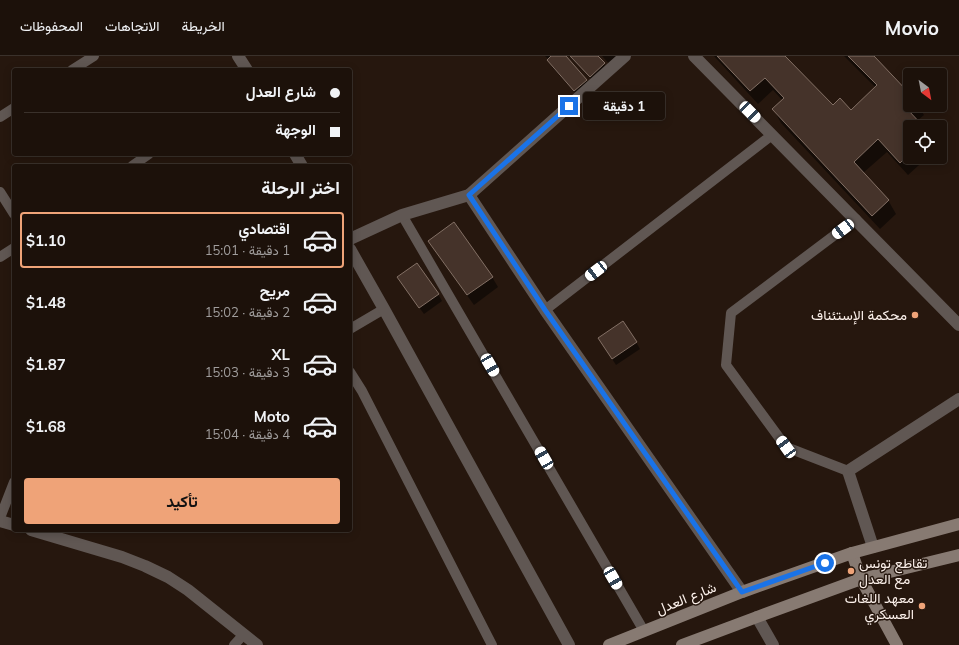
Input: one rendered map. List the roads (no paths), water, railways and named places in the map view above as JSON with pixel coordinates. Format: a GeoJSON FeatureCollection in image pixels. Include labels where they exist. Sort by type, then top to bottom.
{"type":"FeatureCollection","features":[{"type":"Feature","properties":{"kind":"street"},"geometry":{"type":"LineString","coordinates":[[238,56],[245,68]]}},
{"type":"Feature","properties":{"kind":"street"},"geometry":{"type":"LineString","coordinates":[[352,238],[402,215],[469,195],[625,56]]}},
{"type":"Feature","properties":{"kind":"street"},"geometry":{"type":"LineString","coordinates":[[694,56],[959,324]]}},
{"type":"Feature","properties":{"kind":"street"},"geometry":{"type":"LineString","coordinates":[[469,195],[545,310],[742,592]]}},
{"type":"Feature","properties":{"kind":"street"},"geometry":{"type":"LineString","coordinates":[[352,253],[569,645]]}},
{"type":"Feature","properties":{"kind":"street"},"geometry":{"type":"LineString","coordinates":[[873,547],[848,471],[959,399]]}},
{"type":"Feature","properties":{"kind":"street"},"geometry":{"type":"LineString","coordinates":[[0,521],[12,524]]}},
{"type":"Feature","properties":{"kind":"street","name":"شارع العدل"},"geometry":{"type":"LineString","coordinates":[[609,645],[742,592],[852,553],[959,524]]}},
{"type":"Feature","properties":{"kind":"street"},"geometry":{"type":"LineString","coordinates":[[38,532],[122,557],[168,577],[188,590],[257,645]]}},
{"type":"Feature","properties":{"kind":"street"},"geometry":{"type":"LineString","coordinates":[[852,553],[861,579],[897,645]]}},
{"type":"Feature","properties":{"kind":"street"},"geometry":{"type":"LineString","coordinates":[[682,645],[861,579],[959,555]]}},
{"type":"Feature","properties":{"kind":"street"},"geometry":{"type":"LineString","coordinates":[[757,617],[772,645]]}},
{"type":"Feature","properties":{"kind":"lane"},"geometry":{"type":"LineString","coordinates":[[75,68],[94,56]]}},
{"type":"Feature","properties":{"kind":"lane"},"geometry":{"type":"LineString","coordinates":[[0,117],[12,109]]}},
{"type":"Feature","properties":{"kind":"lane"},"geometry":{"type":"LineString","coordinates":[[545,310],[772,135]]}},
{"type":"Feature","properties":{"kind":"lane"},"geometry":{"type":"LineString","coordinates":[[135,164],[146,156]]}},
{"type":"Feature","properties":{"kind":"lane"},"geometry":{"type":"LineString","coordinates":[[0,192],[12,211]]}},
{"type":"Feature","properties":{"kind":"lane"},"geometry":{"type":"LineString","coordinates":[[402,215],[644,631]]}},
{"type":"Feature","properties":{"kind":"lane"},"geometry":{"type":"LineString","coordinates":[[848,471],[786,447],[726,365],[731,313],[856,220]]}},
{"type":"Feature","properties":{"kind":"lane"},"geometry":{"type":"LineString","coordinates":[[0,257],[12,249]]}},
{"type":"Feature","properties":{"kind":"lane"},"geometry":{"type":"LineString","coordinates":[[352,328],[384,309]]}},
{"type":"Feature","properties":{"kind":"lane"},"geometry":{"type":"LineString","coordinates":[[352,375],[362,391],[492,645]]}},
{"type":"Feature","properties":{"kind":"lane"},"geometry":{"type":"LineString","coordinates":[[0,518],[12,487]]}},
{"type":"Feature","properties":{"kind":"lane"},"geometry":{"type":"LineString","coordinates":[[234,645],[244,634]]}},
{"type":"Feature","properties":{"kind":"place","name":"محكمة الإستئناف"},"geometry":{"type":"Point","coordinates":[915,315]}},
{"type":"Feature","properties":{"kind":"place","name":"تقاطع تونس مع العدل"},"geometry":{"type":"Point","coordinates":[851,571]}},
{"type":"Feature","properties":{"kind":"place","name":"معهد اللغات العسكري"},"geometry":{"type":"Point","coordinates":[922,606]}}]}
